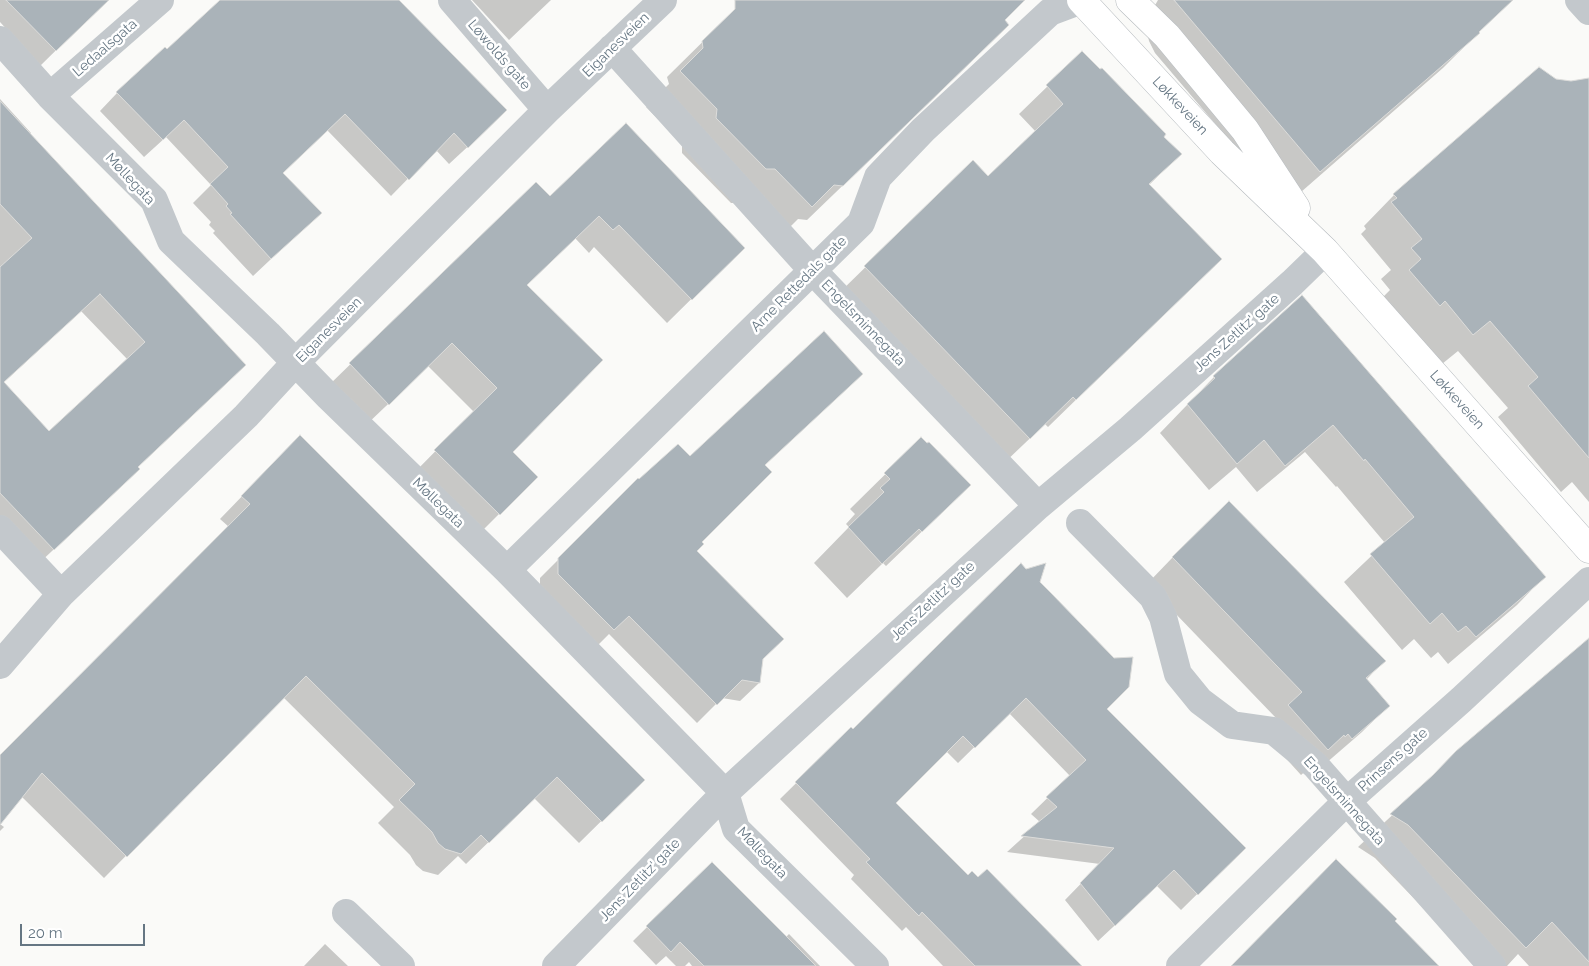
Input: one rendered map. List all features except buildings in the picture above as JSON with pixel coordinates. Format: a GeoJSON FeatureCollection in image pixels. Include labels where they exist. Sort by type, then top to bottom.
{"type":"FeatureCollection","features":[{"type":"Feature","properties":{"kind":"main road","name":"Løkkeveien"},"geometry":{"type":"LineString","coordinates":[[1081,0],[1222,152],[1325,251],[1589,549]]}},
{"type":"Feature","properties":{"kind":"main road","name":"Løkkeveien"},"geometry":{"type":"LineString","coordinates":[[1130,0],[1166,36],[1244,130],[1325,251]]}},
{"type":"Feature","properties":{"kind":"street","name":"Ledaalsgata"},"geometry":{"type":"LineString","coordinates":[[50,96],[160,0]]}},
{"type":"Feature","properties":{"kind":"street","name":"Løwolds gate"},"geometry":{"type":"LineString","coordinates":[[452,0],[547,110]]}},
{"type":"Feature","properties":{"kind":"street","name":"Eiganesveien"},"geometry":{"type":"LineString","coordinates":[[0,665],[61,594],[246,416],[295,363],[547,110],[662,0]]}},
{"type":"Feature","properties":{"kind":"street","name":"Arne Rettedals gate"},"geometry":{"type":"LineString","coordinates":[[507,570],[861,222],[878,177],[923,130],[1050,12],[1081,0]]}},
{"type":"Feature","properties":{"kind":"street"},"geometry":{"type":"LineString","coordinates":[[1579,0],[1589,11]]}},
{"type":"Feature","properties":{"kind":"street","name":"Møllegata"},"geometry":{"type":"LineString","coordinates":[[0,40],[50,96],[154,200],[171,242],[268,334],[295,363],[507,570],[724,793],[736,829],[875,966]]}},
{"type":"Feature","properties":{"kind":"street","name":"Engelsminnegata"},"geometry":{"type":"LineString","coordinates":[[612,48],[813,271],[1038,506]]}},
{"type":"Feature","properties":{"kind":"street","name":"Jens Zetlitz' gate"},"geometry":{"type":"LineString","coordinates":[[556,966],[724,793],[1038,506],[1130,429],[1325,251]]}},
{"type":"Feature","properties":{"kind":"street","name":"Engelsminnegata"},"geometry":{"type":"LineString","coordinates":[[1080,523],[1153,597],[1163,617],[1178,674],[1200,701],[1232,724],[1274,731],[1315,765],[1492,966]]}},
{"type":"Feature","properties":{"kind":"street"},"geometry":{"type":"LineString","coordinates":[[0,529],[61,594]]}},
{"type":"Feature","properties":{"kind":"street","name":"Prinsens gate"},"geometry":{"type":"LineString","coordinates":[[1180,966],[1346,802],[1589,581]]}},
{"type":"Feature","properties":{"kind":"street"},"geometry":{"type":"LineString","coordinates":[[346,913],[401,966]]}}]}
